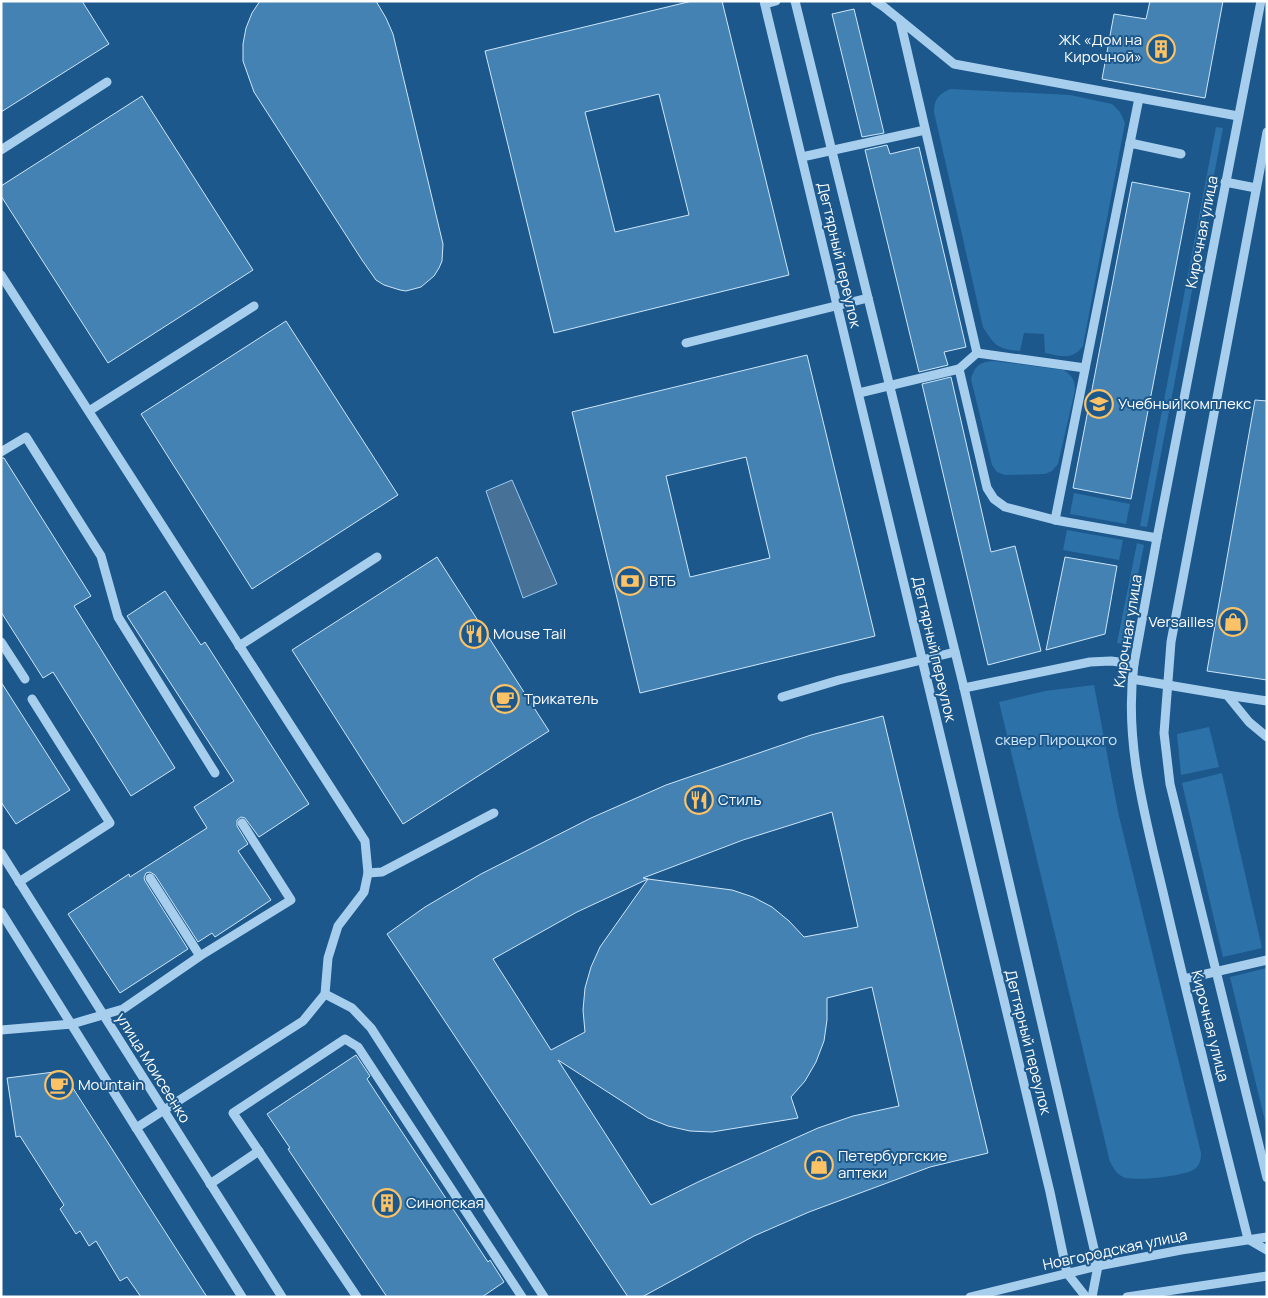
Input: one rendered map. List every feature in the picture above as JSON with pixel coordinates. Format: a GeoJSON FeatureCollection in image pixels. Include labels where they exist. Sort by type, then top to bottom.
{"type":"FeatureCollection","features":[{"type":"Feature","properties":{"kind":"street"},"geometry":{"type":"LineString","coordinates":[[765,2],[776,1]]}},
{"type":"Feature","properties":{"kind":"street","name":"Дегтярный переулок"},"geometry":{"type":"LineString","coordinates":[[795,1],[964,688],[1098,1266],[1092,1297]]}},
{"type":"Feature","properties":{"kind":"street"},"geometry":{"type":"LineString","coordinates":[[875,1],[954,64],[1238,116]]}},
{"type":"Feature","properties":{"kind":"street","name":"Кирочная улица"},"geometry":{"type":"LineString","coordinates":[[1248,1239],[1138,784],[1132,737],[1132,679],[1157,538],[1261,1]]}},
{"type":"Feature","properties":{"kind":"street","name":"Дегтярный переулок"},"geometry":{"type":"LineString","coordinates":[[765,2],[1050,1192],[1067,1273],[1086,1297]]}},
{"type":"Feature","properties":{"kind":"street"},"geometry":{"type":"LineString","coordinates":[[900,20],[977,353]]}},
{"type":"Feature","properties":{"kind":"street"},"geometry":{"type":"LineString","coordinates":[[1,150],[107,82]]}},
{"type":"Feature","properties":{"kind":"street"},"geometry":{"type":"LineString","coordinates":[[1055,520],[1138,98]]}},
{"type":"Feature","properties":{"kind":"street"},"geometry":{"type":"LineString","coordinates":[[802,157],[925,130]]}},
{"type":"Feature","properties":{"kind":"street","name":"Кирочная улица"},"geometry":{"type":"LineString","coordinates":[[1267,132],[1171,642],[1164,733],[1170,784],[1267,1178]]}},
{"type":"Feature","properties":{"kind":"street"},"geometry":{"type":"LineString","coordinates":[[1130,143],[1181,154]]}},
{"type":"Feature","properties":{"kind":"street"},"geometry":{"type":"LineString","coordinates":[[1225,182],[1256,188]]}},
{"type":"Feature","properties":{"kind":"street"},"geometry":{"type":"LineString","coordinates":[[1,275],[365,841],[368,873],[364,892],[338,926],[328,958],[325,994],[303,1021],[136,1128]]}},
{"type":"Feature","properties":{"kind":"street"},"geometry":{"type":"LineString","coordinates":[[686,343],[868,298]]}},
{"type":"Feature","properties":{"kind":"street"},"geometry":{"type":"LineString","coordinates":[[89,411],[254,306]]}},
{"type":"Feature","properties":{"kind":"street"},"geometry":{"type":"LineString","coordinates":[[977,353],[1085,368]]}},
{"type":"Feature","properties":{"kind":"street"},"geometry":{"type":"LineString","coordinates":[[859,393],[959,370],[977,353]]}},
{"type":"Feature","properties":{"kind":"street"},"geometry":{"type":"LineString","coordinates":[[959,370],[987,488],[994,499],[1005,507],[1055,520],[1157,538]]}},
{"type":"Feature","properties":{"kind":"street"},"geometry":{"type":"LineString","coordinates":[[1,452],[26,437],[101,556],[118,617],[215,773]]}},
{"type":"Feature","properties":{"kind":"street"},"geometry":{"type":"LineString","coordinates":[[239,646],[377,557]]}},
{"type":"Feature","properties":{"kind":"street"},"geometry":{"type":"LineString","coordinates":[[1,642],[25,679]]}},
{"type":"Feature","properties":{"kind":"street"},"geometry":{"type":"LineString","coordinates":[[782,697],[839,680],[955,652]]}},
{"type":"Feature","properties":{"kind":"street"},"geometry":{"type":"LineString","coordinates":[[964,688],[1090,662],[1111,661],[1134,664]]}},
{"type":"Feature","properties":{"kind":"street"},"geometry":{"type":"LineString","coordinates":[[1132,679],[1267,701]]}},
{"type":"Feature","properties":{"kind":"street"},"geometry":{"type":"LineString","coordinates":[[1227,695],[1249,722],[1267,737]]}},
{"type":"Feature","properties":{"kind":"street"},"geometry":{"type":"LineString","coordinates":[[19,882],[110,823],[32,699]]}},
{"type":"Feature","properties":{"kind":"street"},"geometry":{"type":"LineString","coordinates":[[368,873],[382,872],[494,813]]}},
{"type":"Feature","properties":{"kind":"street"},"geometry":{"type":"LineString","coordinates":[[1,1030],[72,1024],[123,1009],[200,956],[291,900],[242,824]]}},
{"type":"Feature","properties":{"kind":"street","name":"улица Моисеенко"},"geometry":{"type":"LineString","coordinates":[[1,853],[282,1297]]}},
{"type":"Feature","properties":{"kind":"street"},"geometry":{"type":"LineString","coordinates":[[150,878],[200,956]]}},
{"type":"Feature","properties":{"kind":"street"},"geometry":{"type":"LineString","coordinates":[[1,912],[242,1297]]}},
{"type":"Feature","properties":{"kind":"street"},"geometry":{"type":"LineString","coordinates":[[1184,979],[1267,960]]}},
{"type":"Feature","properties":{"kind":"street"},"geometry":{"type":"LineString","coordinates":[[325,994],[352,1008],[371,1028],[544,1297]]}},
{"type":"Feature","properties":{"kind":"street"},"geometry":{"type":"LineString","coordinates":[[357,1297],[233,1113],[345,1039],[358,1047],[522,1297]]}},
{"type":"Feature","properties":{"kind":"street"},"geometry":{"type":"LineString","coordinates":[[210,1184],[259,1151]]}},
{"type":"Feature","properties":{"kind":"street","name":"Новгородская улица"},"geometry":{"type":"LineString","coordinates":[[970,1297],[1098,1266],[1267,1236]]}},
{"type":"Feature","properties":{"kind":"street"},"geometry":{"type":"LineString","coordinates":[[1248,1239],[1267,1250]]}},
{"type":"Feature","properties":{"kind":"street"},"geometry":{"type":"LineString","coordinates":[[1127,1297],[1267,1276]]}},
{"type":"Feature","properties":{"kind":"green space"},"geometry":{"type":"Polygon","coordinates":[[[950,89],[1070,95],[1112,104],[1120,112],[1125,123],[1083,346],[1075,354],[1066,356],[1045,353],[1044,334],[1024,333],[1020,351],[1001,348],[983,327],[934,112],[938,98],[950,89]]]}},
{"type":"Feature","properties":{"kind":"green space"},"geometry":{"type":"Polygon","coordinates":[[[1216,127],[1223,128],[1147,527],[1140,526],[1216,127]]]}},
{"type":"Feature","properties":{"kind":"green space"},"geometry":{"type":"Polygon","coordinates":[[[994,361],[1064,370],[1072,378],[1075,390],[1058,464],[1052,471],[1045,474],[1005,475],[997,472],[992,465],[971,379],[974,370],[979,365],[994,361]]]}},
{"type":"Feature","properties":{"kind":"green space"},"geometry":{"type":"Polygon","coordinates":[[[1074,493],[1130,504],[1126,524],[1070,514],[1074,493]]]}},
{"type":"Feature","properties":{"kind":"green space"},"geometry":{"type":"Polygon","coordinates":[[[1067,530],[1123,540],[1119,560],[1063,550],[1067,530]]]}},
{"type":"Feature","properties":{"kind":"green space"},"geometry":{"type":"Polygon","coordinates":[[[1137,543],[1144,545],[1124,644],[1117,643],[1137,543]]]}},
{"type":"Feature","properties":{"kind":"green space","name":"сквер Пироцкого"},"geometry":{"type":"Polygon","coordinates":[[[1094,685],[1118,812],[1201,1153],[1200,1163],[1193,1170],[1147,1179],[1123,1177],[1114,1169],[1110,1162],[999,702],[1045,691],[1094,685]]]}},
{"type":"Feature","properties":{"kind":"green space"},"geometry":{"type":"Polygon","coordinates":[[[1209,727],[1219,767],[1181,775],[1177,734],[1209,727]]]}},
{"type":"Feature","properties":{"kind":"green space"},"geometry":{"type":"Polygon","coordinates":[[[1222,773],[1262,948],[1223,957],[1182,783],[1222,773]]]}},
{"type":"Feature","properties":{"kind":"green space"},"geometry":{"type":"Polygon","coordinates":[[[1267,968],[1267,1129],[1230,977],[1267,968]]]}},
{"type":"Feature","properties":{"kind":"shaded area"},"geometry":{"type":"Polygon","coordinates":[[[512,480],[557,584],[523,598],[486,491],[512,480]]]}},
{"type":"Feature","properties":{"kind":"building"},"geometry":{"type":"Polygon","coordinates":[[[1,1],[82,1],[109,44],[1,112],[1,1]]]}},
{"type":"Feature","properties":{"kind":"building"},"geometry":{"type":"Polygon","coordinates":[[[260,1],[376,1],[386,18],[393,34],[443,244],[442,261],[439,268],[434,276],[421,287],[406,291],[384,285],[376,280],[254,92],[243,61],[243,44],[246,28],[252,13],[260,1]]]}},
{"type":"Feature","properties":{"kind":"building"},"geometry":{"type":"Polygon","coordinates":[[[692,1],[722,1],[789,275],[554,333],[485,51],[692,1]],[[659,94],[585,112],[615,232],[689,215],[659,94]]]}},
{"type":"Feature","properties":{"kind":"building","name":"ЖК «Дом на Кирочной»"},"geometry":{"type":"Polygon","coordinates":[[[1150,1],[1223,1],[1205,98],[1102,79],[1114,14],[1146,19],[1150,1]]]}},
{"type":"Feature","properties":{"kind":"building"},"geometry":{"type":"Polygon","coordinates":[[[854,9],[884,133],[862,137],[832,14],[854,9]]]}},
{"type":"Feature","properties":{"kind":"building"},"geometry":{"type":"Polygon","coordinates":[[[142,96],[253,270],[108,363],[1,196],[1,186],[142,96]]]}},
{"type":"Feature","properties":{"kind":"building"},"geometry":{"type":"Polygon","coordinates":[[[887,145],[890,154],[919,147],[966,347],[944,352],[948,365],[919,372],[865,150],[887,145]]]}},
{"type":"Feature","properties":{"kind":"building"},"geometry":{"type":"Polygon","coordinates":[[[1132,182],[1190,193],[1131,499],[1073,488],[1132,182]]]}},
{"type":"Feature","properties":{"kind":"building"},"geometry":{"type":"Polygon","coordinates":[[[286,321],[398,495],[252,589],[141,414],[286,321]]]}},
{"type":"Feature","properties":{"kind":"building"},"geometry":{"type":"Polygon","coordinates":[[[807,355],[875,636],[640,693],[572,412],[807,355]],[[746,457],[666,476],[690,577],[770,558],[746,457]]]}},
{"type":"Feature","properties":{"kind":"building"},"geometry":{"type":"Polygon","coordinates":[[[951,377],[991,552],[1015,546],[1041,651],[988,665],[922,384],[951,377]]]}},
{"type":"Feature","properties":{"kind":"building"},"geometry":{"type":"Polygon","coordinates":[[[1255,400],[1267,401],[1267,680],[1207,671],[1255,400]]]}},
{"type":"Feature","properties":{"kind":"building"},"geometry":{"type":"Polygon","coordinates":[[[1,458],[4,458],[91,596],[74,606],[175,768],[131,796],[53,672],[43,678],[1,612],[1,458]]]}},
{"type":"Feature","properties":{"kind":"building"},"geometry":{"type":"Polygon","coordinates":[[[437,557],[549,731],[403,824],[292,650],[437,557]]]}},
{"type":"Feature","properties":{"kind":"building"},"geometry":{"type":"Polygon","coordinates":[[[1065,557],[1117,566],[1105,634],[1046,650],[1065,557]]]}},
{"type":"Feature","properties":{"kind":"building"},"geometry":{"type":"Polygon","coordinates":[[[165,591],[201,645],[205,642],[309,804],[259,837],[245,818],[241,817],[237,820],[237,826],[248,844],[238,851],[271,900],[215,937],[212,933],[198,942],[155,875],[150,872],[146,873],[145,881],[188,949],[120,993],[68,914],[129,874],[130,877],[207,828],[194,807],[234,781],[127,616],[165,591]]]}},
{"type":"Feature","properties":{"kind":"building"},"geometry":{"type":"Polygon","coordinates":[[[1,682],[70,790],[16,824],[1,802],[1,682]]]}},
{"type":"Feature","properties":{"kind":"building"},"geometry":{"type":"Polygon","coordinates":[[[883,716],[988,1153],[930,1167],[809,1212],[754,1236],[642,1297],[628,1297],[387,934],[425,907],[481,874],[591,818],[666,785],[811,735],[883,716]],[[832,812],[743,840],[643,878],[732,890],[753,897],[772,907],[804,937],[858,927],[832,812]],[[648,879],[577,912],[493,959],[551,1050],[585,1032],[583,1010],[585,988],[591,967],[600,947],[648,879]],[[872,987],[827,998],[827,1020],[824,1041],[816,1062],[805,1081],[791,1097],[798,1118],[712,1132],[690,1131],[668,1126],[648,1118],[558,1060],[651,1205],[818,1128],[853,1116],[899,1106],[872,987]]]}},
{"type":"Feature","properties":{"kind":"building","name":"Синопская"},"geometry":{"type":"Polygon","coordinates":[[[356,1055],[370,1076],[367,1079],[488,1262],[490,1260],[504,1282],[482,1297],[387,1297],[288,1149],[290,1148],[267,1114],[356,1055]]]}},
{"type":"Feature","properties":{"kind":"building"},"geometry":{"type":"Polygon","coordinates":[[[62,1071],[207,1297],[141,1297],[127,1277],[120,1281],[96,1241],[89,1246],[80,1231],[76,1234],[60,1209],[64,1205],[20,1136],[16,1137],[7,1078],[62,1071]]]}},
{"type":"Feature","properties":{"kind":"place","name":"ЖК «Дом на Кирочной»"},"geometry":{"type":"Point","coordinates":[1161,49]}},
{"type":"Feature","properties":{"kind":"place","name":"Учебный комплекс"},"geometry":{"type":"Point","coordinates":[1099,404]}},
{"type":"Feature","properties":{"kind":"place","name":"ВТБ"},"geometry":{"type":"Point","coordinates":[630,581]}},
{"type":"Feature","properties":{"kind":"place","name":"Versailles"},"geometry":{"type":"Point","coordinates":[1233,622]}},
{"type":"Feature","properties":{"kind":"place","name":"Mouse Tail"},"geometry":{"type":"Point","coordinates":[474,634]}},
{"type":"Feature","properties":{"kind":"place","name":"Трикатель"},"geometry":{"type":"Point","coordinates":[505,699]}},
{"type":"Feature","properties":{"kind":"place","name":"Стиль"},"geometry":{"type":"Point","coordinates":[699,800]}},
{"type":"Feature","properties":{"kind":"place","name":"Mountain"},"geometry":{"type":"Point","coordinates":[59,1085]}},
{"type":"Feature","properties":{"kind":"place","name":"Петербургские аптеки"},"geometry":{"type":"Point","coordinates":[819,1165]}},
{"type":"Feature","properties":{"kind":"place","name":"Синопская"},"geometry":{"type":"Point","coordinates":[387,1203]}}]}
